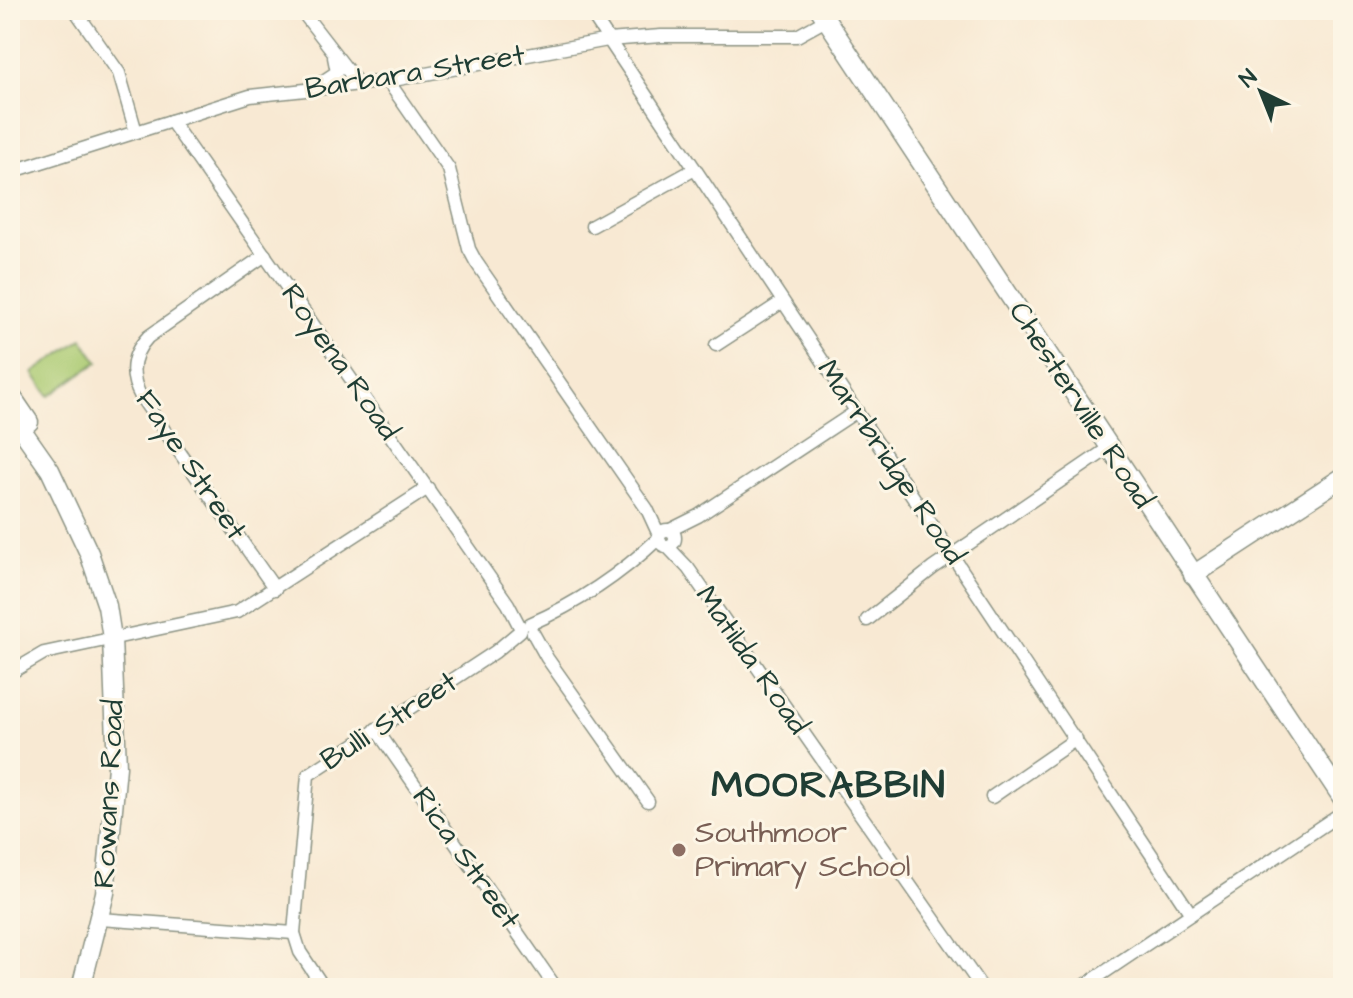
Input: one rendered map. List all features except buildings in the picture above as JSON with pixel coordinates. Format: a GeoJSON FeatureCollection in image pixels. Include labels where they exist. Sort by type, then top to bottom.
{"type":"FeatureCollection","features":[{"type":"Feature","properties":{"kind":"street"},"geometry":{"type":"LineString","coordinates":[[75,10],[119,73],[136,132]]}},
{"type":"Feature","properties":{"kind":"street"},"geometry":{"type":"LineString","coordinates":[[301,10],[334,57],[359,85]]}},
{"type":"Feature","properties":{"kind":"street","name":"Marrbridge Road"},"geometry":{"type":"LineString","coordinates":[[589,10],[1191,914]]}},
{"type":"Feature","properties":{"kind":"street","name":"Barbara Street"},"geometry":{"type":"LineString","coordinates":[[10,172],[250,96],[388,81],[608,40],[677,35],[797,36],[823,15]]}},
{"type":"Feature","properties":{"kind":"street","name":"Chesterville Road"},"geometry":{"type":"LineString","coordinates":[[823,15],[1343,799]]}},
{"type":"Feature","properties":{"kind":"street"},"geometry":{"type":"LineString","coordinates":[[309,90],[337,72],[334,57]]}},
{"type":"Feature","properties":{"kind":"street","name":"Matilda Road"},"geometry":{"type":"LineString","coordinates":[[388,81],[449,169],[469,249],[476,262],[982,988]]}},
{"type":"Feature","properties":{"kind":"street","name":"Royena Road"},"geometry":{"type":"LineString","coordinates":[[171,121],[648,801]]}},
{"type":"Feature","properties":{"kind":"street"},"geometry":{"type":"LineString","coordinates":[[592,226],[695,169]]}},
{"type":"Feature","properties":{"kind":"street","name":"Faye Street"},"geometry":{"type":"LineString","coordinates":[[265,255],[148,337],[135,356],[133,373],[141,397],[275,589]]}},
{"type":"Feature","properties":{"kind":"street"},"geometry":{"type":"LineString","coordinates":[[716,345],[782,302]]}},
{"type":"Feature","properties":{"kind":"street","name":"Rowans Road"},"geometry":{"type":"LineString","coordinates":[[10,394],[65,476],[87,529],[89,553]]}},
{"type":"Feature","properties":{"kind":"street","name":"Bulli Street"},"geometry":{"type":"LineString","coordinates":[[294,933],[306,781],[315,768],[557,612],[857,411]]}},
{"type":"Feature","properties":{"kind":"street","name":"Rowans Road"},"geometry":{"type":"LineString","coordinates":[[10,413],[50,470],[89,553],[107,606],[112,638],[117,767],[100,919],[81,988]]}},
{"type":"Feature","properties":{"kind":"street"},"geometry":{"type":"LineString","coordinates":[[867,620],[953,553],[1109,448]]}},
{"type":"Feature","properties":{"kind":"street"},"geometry":{"type":"LineString","coordinates":[[1193,575],[1343,477]]}},
{"type":"Feature","properties":{"kind":"street"},"geometry":{"type":"LineString","coordinates":[[10,673],[37,655],[237,612],[428,488]]}},
{"type":"Feature","properties":{"kind":"street","name":"Rica Street"},"geometry":{"type":"LineString","coordinates":[[376,729],[556,988]]}},
{"type":"Feature","properties":{"kind":"street"},"geometry":{"type":"LineString","coordinates":[[992,797],[1076,739]]}},
{"type":"Feature","properties":{"kind":"street"},"geometry":{"type":"LineString","coordinates":[[1081,988],[1343,812]]}},
{"type":"Feature","properties":{"kind":"street"},"geometry":{"type":"LineString","coordinates":[[100,919],[294,933],[300,952],[324,988]]}},
{"type":"Feature","properties":{"kind":"green space"},"geometry":{"type":"Polygon","coordinates":[[[82,339],[98,362],[49,396],[33,373],[82,339]]]}},
{"type":"Feature","properties":{"kind":"place","name":"Southmoor Primary School"},"geometry":{"type":"Point","coordinates":[679,850]}},
{"type":"Feature","properties":{"kind":"district","name":"MOORABBIN"},"geometry":{"type":"Point","coordinates":[829,786]}}]}
